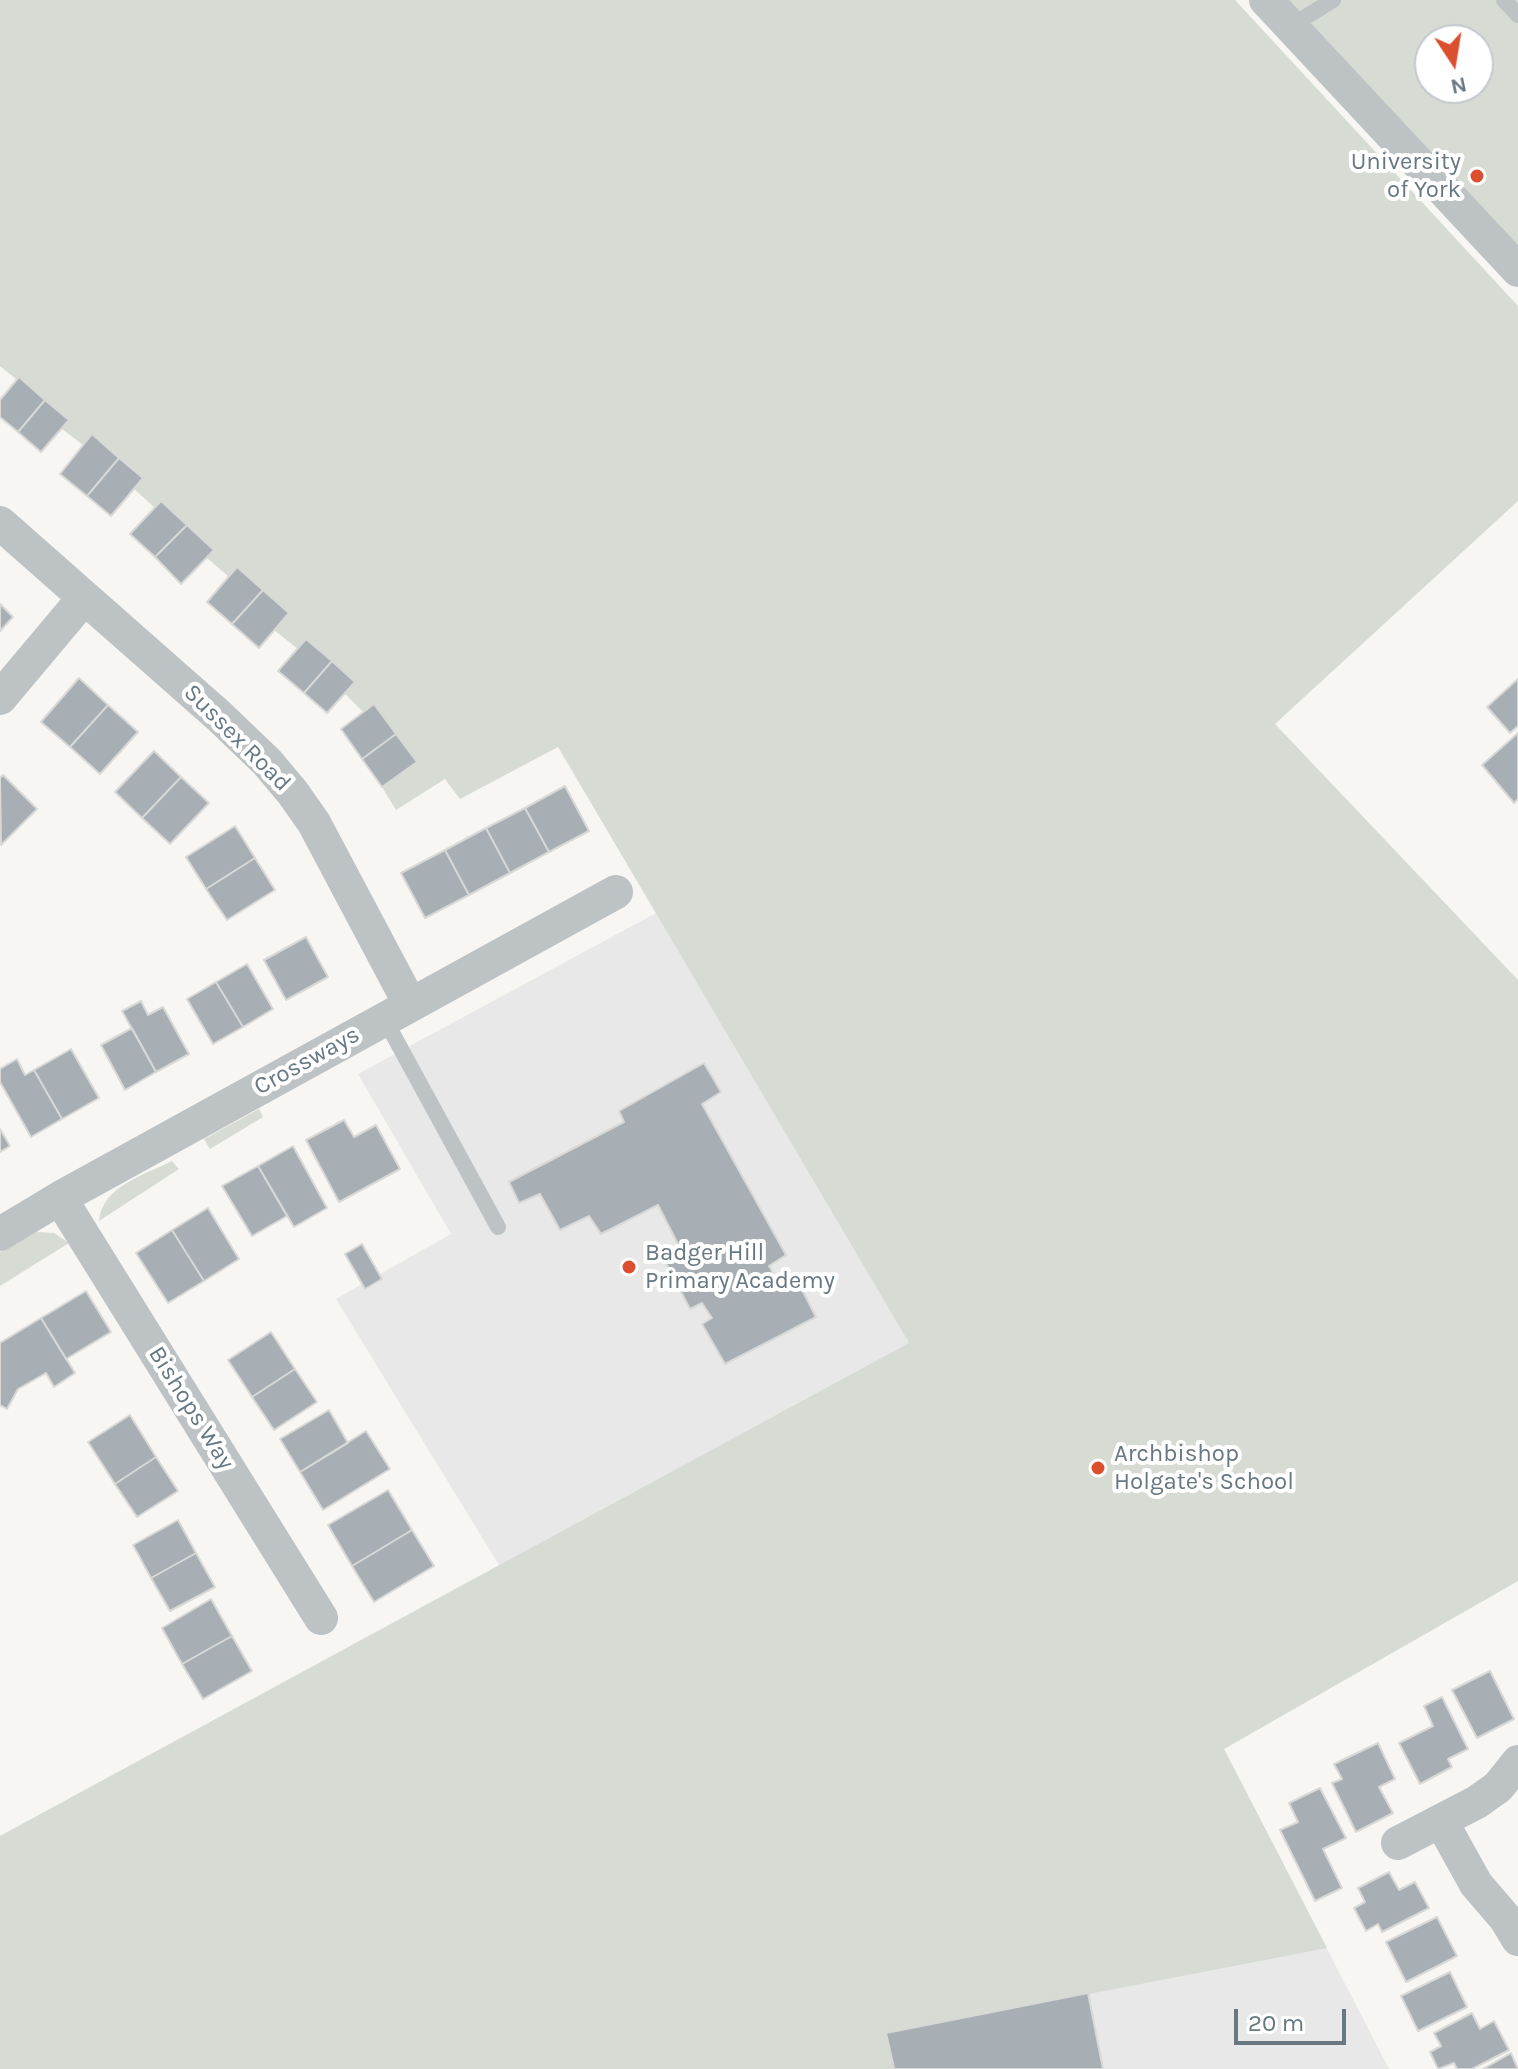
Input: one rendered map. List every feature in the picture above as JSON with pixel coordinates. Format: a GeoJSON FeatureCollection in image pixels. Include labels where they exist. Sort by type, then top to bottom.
{"type":"FeatureCollection","features":[{"type":"Feature","properties":{"kind":"street"},"geometry":{"type":"LineString","coordinates":[[1266,0],[1518,270]]}},
{"type":"Feature","properties":{"kind":"street","name":"Sussex Road"},"geometry":{"type":"LineString","coordinates":[[0,523],[219,716],[267,762],[293,793],[314,823],[397,1011]]}},
{"type":"Feature","properties":{"kind":"street"},"geometry":{"type":"LineString","coordinates":[[0,698],[84,598]]}},
{"type":"Feature","properties":{"kind":"street","name":"Crossways"},"geometry":{"type":"LineString","coordinates":[[0,1234],[616,892]]}},
{"type":"Feature","properties":{"kind":"street","name":"Bishops Way"},"geometry":{"type":"LineString","coordinates":[[60,1198],[321,1618]]}},
{"type":"Feature","properties":{"kind":"street"},"geometry":{"type":"LineString","coordinates":[[1398,1843],[1498,1787],[1518,1762]]}},
{"type":"Feature","properties":{"kind":"street"},"geometry":{"type":"LineString","coordinates":[[1441,1821],[1476,1884],[1506,1919],[1518,1939]]}},
{"type":"Feature","properties":{"kind":"lane"},"geometry":{"type":"LineString","coordinates":[[1296,32],[1293,25],[1333,0]]}},
{"type":"Feature","properties":{"kind":"lane"},"geometry":{"type":"LineString","coordinates":[[1504,0],[1518,15]]}},
{"type":"Feature","properties":{"kind":"lane"},"geometry":{"type":"LineString","coordinates":[[397,1011],[498,1227]]}},
{"type":"Feature","properties":{"kind":"shaded area"},"geometry":{"type":"Polygon","coordinates":[[[0,0],[1235,0],[1518,306],[1518,501],[1275,724],[1518,980],[1518,1581],[1224,1749],[1327,1948],[887,2033],[894,2068],[890,2069],[0,2069],[0,1836],[909,1343],[558,747],[460,799],[445,779],[396,810],[382,787],[374,705],[363,712],[345,694],[355,682],[307,639],[298,649],[274,630],[288,612],[237,568],[229,577],[207,558],[214,550],[162,501],[155,508],[134,489],[143,478],[93,434],[83,445],[62,429],[69,420],[0,366],[0,0]]]}},
{"type":"Feature","properties":{"kind":"shaded area","name":"University of York"},"geometry":{"type":"Polygon","coordinates":[[[1269,0],[1518,0],[1518,265],[1269,0]]]}},
{"type":"Feature","properties":{"kind":"shaded area","name":"Archbishop Holgate's School"},"geometry":{"type":"Polygon","coordinates":[[[656,913],[909,1343],[1518,1581],[1224,1749],[1389,2069],[0,2069],[0,1836],[499,1565],[336,1299],[451,1234],[358,1074],[656,913]]]}},
{"type":"Feature","properties":{"kind":"shaded area"},"geometry":{"type":"Polygon","coordinates":[[[259,1109],[263,1117],[210,1149],[204,1139],[259,1109]]]}},
{"type":"Feature","properties":{"kind":"shaded area"},"geometry":{"type":"Polygon","coordinates":[[[172,1161],[179,1169],[99,1221],[102,1209],[116,1190],[172,1161]]]}},
{"type":"Feature","properties":{"kind":"shaded area"},"geometry":{"type":"Polygon","coordinates":[[[37,1232],[54,1233],[69,1243],[0,1286],[0,1252],[37,1232]]]}},
{"type":"Feature","properties":{"kind":"building"},"geometry":{"type":"Polygon","coordinates":[[[19,377],[45,400],[18,432],[0,417],[0,400],[19,377]]]}},
{"type":"Feature","properties":{"kind":"building"},"geometry":{"type":"Polygon","coordinates":[[[45,400],[69,420],[41,452],[18,432],[45,400]]]}},
{"type":"Feature","properties":{"kind":"building"},"geometry":{"type":"Polygon","coordinates":[[[92,434],[119,458],[87,496],[60,474],[92,434]]]}},
{"type":"Feature","properties":{"kind":"building"},"geometry":{"type":"Polygon","coordinates":[[[119,458],[143,478],[111,516],[87,496],[119,458]]]}},
{"type":"Feature","properties":{"kind":"building"},"geometry":{"type":"Polygon","coordinates":[[[161,501],[187,525],[155,557],[130,534],[161,501]]]}},
{"type":"Feature","properties":{"kind":"building"},"geometry":{"type":"Polygon","coordinates":[[[187,525],[214,550],[181,584],[155,557],[187,525]]]}},
{"type":"Feature","properties":{"kind":"building"},"geometry":{"type":"Polygon","coordinates":[[[237,567],[263,590],[232,624],[207,602],[237,567]]]}},
{"type":"Feature","properties":{"kind":"building"},"geometry":{"type":"Polygon","coordinates":[[[263,590],[289,613],[259,648],[232,624],[263,590]]]}},
{"type":"Feature","properties":{"kind":"building"},"geometry":{"type":"Polygon","coordinates":[[[0,604],[13,617],[0,631],[0,604]]]}},
{"type":"Feature","properties":{"kind":"building"},"geometry":{"type":"Polygon","coordinates":[[[306,639],[332,661],[304,693],[278,671],[306,639]]]}},
{"type":"Feature","properties":{"kind":"building"},"geometry":{"type":"Polygon","coordinates":[[[332,661],[355,682],[327,713],[304,693],[332,661]]]}},
{"type":"Feature","properties":{"kind":"building"},"geometry":{"type":"Polygon","coordinates":[[[79,678],[108,705],[70,747],[41,722],[79,678]]]}},
{"type":"Feature","properties":{"kind":"building"},"geometry":{"type":"Polygon","coordinates":[[[1518,679],[1518,726],[1510,733],[1487,707],[1518,679]]]}},
{"type":"Feature","properties":{"kind":"building"},"geometry":{"type":"Polygon","coordinates":[[[374,704],[396,734],[362,759],[341,729],[374,704]]]}},
{"type":"Feature","properties":{"kind":"building"},"geometry":{"type":"Polygon","coordinates":[[[108,705],[138,732],[100,774],[70,747],[108,705]]]}},
{"type":"Feature","properties":{"kind":"building"},"geometry":{"type":"Polygon","coordinates":[[[1518,733],[1518,799],[1514,803],[1482,765],[1518,733]]]}},
{"type":"Feature","properties":{"kind":"building"},"geometry":{"type":"Polygon","coordinates":[[[396,734],[417,762],[382,787],[362,759],[396,734]]]}},
{"type":"Feature","properties":{"kind":"building"},"geometry":{"type":"Polygon","coordinates":[[[154,751],[181,777],[142,818],[115,792],[154,751]]]}},
{"type":"Feature","properties":{"kind":"building"},"geometry":{"type":"Polygon","coordinates":[[[3,775],[37,809],[1,845],[0,778],[3,775]]]}},
{"type":"Feature","properties":{"kind":"building"},"geometry":{"type":"Polygon","coordinates":[[[181,777],[209,803],[170,844],[142,818],[181,777]]]}},
{"type":"Feature","properties":{"kind":"building"},"geometry":{"type":"Polygon","coordinates":[[[565,786],[589,831],[549,852],[525,808],[565,786]]]}},
{"type":"Feature","properties":{"kind":"building"},"geometry":{"type":"Polygon","coordinates":[[[525,808],[549,852],[510,873],[486,828],[525,808]]]}},
{"type":"Feature","properties":{"kind":"building"},"geometry":{"type":"Polygon","coordinates":[[[235,826],[255,858],[206,889],[186,857],[235,826]]]}},
{"type":"Feature","properties":{"kind":"building"},"geometry":{"type":"Polygon","coordinates":[[[486,828],[510,873],[469,895],[445,850],[486,828]]]}},
{"type":"Feature","properties":{"kind":"building"},"geometry":{"type":"Polygon","coordinates":[[[445,850],[469,895],[425,918],[401,873],[445,850]]]}},
{"type":"Feature","properties":{"kind":"building"},"geometry":{"type":"Polygon","coordinates":[[[255,858],[275,890],[227,920],[206,889],[255,858]]]}},
{"type":"Feature","properties":{"kind":"building"},"geometry":{"type":"Polygon","coordinates":[[[306,937],[328,977],[286,1000],[264,960],[306,937]]]}},
{"type":"Feature","properties":{"kind":"building"},"geometry":{"type":"Polygon","coordinates":[[[247,964],[273,1009],[243,1027],[216,982],[247,964]]]}},
{"type":"Feature","properties":{"kind":"building"},"geometry":{"type":"Polygon","coordinates":[[[216,982],[243,1027],[213,1044],[187,999],[216,982]]]}},
{"type":"Feature","properties":{"kind":"building"},"geometry":{"type":"Polygon","coordinates":[[[141,1001],[148,1015],[163,1007],[189,1054],[156,1072],[122,1011],[141,1001]]]}},
{"type":"Feature","properties":{"kind":"building"},"geometry":{"type":"Polygon","coordinates":[[[132,1028],[156,1072],[125,1090],[101,1045],[132,1028]]]}},
{"type":"Feature","properties":{"kind":"building"},"geometry":{"type":"Polygon","coordinates":[[[71,1049],[99,1098],[62,1119],[34,1070],[71,1049]]]}},
{"type":"Feature","properties":{"kind":"building"},"geometry":{"type":"Polygon","coordinates":[[[17,1059],[25,1075],[34,1070],[62,1119],[31,1137],[0,1082],[0,1069],[17,1059]]]}},
{"type":"Feature","properties":{"kind":"building"},"geometry":{"type":"Polygon","coordinates":[[[704,1063],[721,1092],[702,1104],[786,1255],[769,1266],[779,1283],[794,1274],[816,1317],[725,1364],[702,1324],[712,1318],[702,1303],[690,1309],[664,1259],[681,1250],[658,1205],[601,1234],[589,1216],[560,1230],[540,1194],[519,1203],[509,1182],[624,1122],[619,1111],[704,1063]]]}},
{"type":"Feature","properties":{"kind":"building"},"geometry":{"type":"Polygon","coordinates":[[[344,1120],[354,1137],[376,1125],[400,1169],[339,1202],[306,1140],[344,1120]]]}},
{"type":"Feature","properties":{"kind":"building"},"geometry":{"type":"Polygon","coordinates":[[[0,1129],[10,1146],[0,1152],[0,1129]]]}},
{"type":"Feature","properties":{"kind":"building"},"geometry":{"type":"Polygon","coordinates":[[[293,1146],[327,1208],[294,1227],[258,1166],[293,1146]]]}},
{"type":"Feature","properties":{"kind":"building"},"geometry":{"type":"Polygon","coordinates":[[[258,1166],[287,1216],[252,1236],[222,1186],[258,1166]]]}},
{"type":"Feature","properties":{"kind":"building"},"geometry":{"type":"Polygon","coordinates":[[[208,1208],[239,1259],[204,1281],[172,1230],[208,1208]]]}},
{"type":"Feature","properties":{"kind":"building"},"geometry":{"type":"Polygon","coordinates":[[[172,1230],[204,1281],[168,1303],[136,1253],[172,1230]]]}},
{"type":"Feature","properties":{"kind":"building"},"geometry":{"type":"Polygon","coordinates":[[[362,1244],[382,1279],[365,1289],[345,1254],[362,1244]]]}},
{"type":"Feature","properties":{"kind":"building"},"geometry":{"type":"Polygon","coordinates":[[[86,1291],[111,1332],[66,1359],[41,1318],[86,1291]]]}},
{"type":"Feature","properties":{"kind":"building"},"geometry":{"type":"Polygon","coordinates":[[[41,1318],[75,1373],[54,1387],[46,1373],[18,1389],[7,1409],[0,1405],[0,1343],[41,1318]]]}},
{"type":"Feature","properties":{"kind":"building"},"geometry":{"type":"Polygon","coordinates":[[[271,1332],[295,1369],[252,1397],[228,1360],[271,1332]]]}},
{"type":"Feature","properties":{"kind":"building"},"geometry":{"type":"Polygon","coordinates":[[[295,1369],[317,1402],[274,1430],[252,1397],[295,1369]]]}},
{"type":"Feature","properties":{"kind":"building"},"geometry":{"type":"Polygon","coordinates":[[[329,1410],[348,1443],[300,1472],[280,1439],[329,1410]]]}},
{"type":"Feature","properties":{"kind":"building"},"geometry":{"type":"Polygon","coordinates":[[[130,1415],[156,1457],[115,1484],[88,1442],[130,1415]]]}},
{"type":"Feature","properties":{"kind":"building"},"geometry":{"type":"Polygon","coordinates":[[[366,1431],[390,1469],[323,1510],[300,1472],[366,1431]]]}},
{"type":"Feature","properties":{"kind":"building"},"geometry":{"type":"Polygon","coordinates":[[[156,1457],[178,1491],[137,1517],[115,1484],[156,1457]]]}},
{"type":"Feature","properties":{"kind":"building"},"geometry":{"type":"Polygon","coordinates":[[[388,1490],[412,1530],[352,1566],[328,1525],[388,1490]]]}},
{"type":"Feature","properties":{"kind":"building"},"geometry":{"type":"Polygon","coordinates":[[[178,1520],[196,1553],[151,1578],[133,1545],[178,1520]]]}},
{"type":"Feature","properties":{"kind":"building"},"geometry":{"type":"Polygon","coordinates":[[[412,1530],[434,1566],[374,1602],[352,1566],[412,1530]]]}},
{"type":"Feature","properties":{"kind":"building"},"geometry":{"type":"Polygon","coordinates":[[[196,1553],[215,1587],[170,1611],[151,1578],[196,1553]]]}},
{"type":"Feature","properties":{"kind":"building"},"geometry":{"type":"Polygon","coordinates":[[[211,1599],[232,1636],[182,1664],[162,1628],[211,1599]]]}},
{"type":"Feature","properties":{"kind":"building"},"geometry":{"type":"Polygon","coordinates":[[[232,1636],[252,1671],[203,1699],[182,1664],[232,1636]]]}},
{"type":"Feature","properties":{"kind":"building"},"geometry":{"type":"Polygon","coordinates":[[[1490,1671],[1514,1719],[1477,1738],[1452,1690],[1490,1671]]]}},
{"type":"Feature","properties":{"kind":"building"},"geometry":{"type":"Polygon","coordinates":[[[1442,1697],[1468,1749],[1448,1759],[1452,1767],[1420,1784],[1399,1743],[1433,1726],[1424,1706],[1442,1697]]]}},
{"type":"Feature","properties":{"kind":"building"},"geometry":{"type":"Polygon","coordinates":[[[1378,1743],[1395,1779],[1379,1787],[1393,1813],[1356,1832],[1332,1783],[1342,1779],[1334,1764],[1378,1743]]]}},
{"type":"Feature","properties":{"kind":"building"},"geometry":{"type":"Polygon","coordinates":[[[1320,1788],[1346,1838],[1323,1849],[1342,1888],[1315,1901],[1280,1830],[1298,1822],[1289,1803],[1320,1788]]]}},
{"type":"Feature","properties":{"kind":"building"},"geometry":{"type":"Polygon","coordinates":[[[1389,1872],[1399,1890],[1415,1882],[1429,1908],[1382,1932],[1378,1924],[1366,1931],[1354,1908],[1365,1902],[1358,1888],[1389,1872]]]}},
{"type":"Feature","properties":{"kind":"building"},"geometry":{"type":"Polygon","coordinates":[[[1437,1917],[1457,1956],[1406,1982],[1386,1942],[1437,1917]]]}},
{"type":"Feature","properties":{"kind":"building"},"geometry":{"type":"Polygon","coordinates":[[[1450,1972],[1467,2007],[1418,2031],[1401,1996],[1450,1972]]]}},
{"type":"Feature","properties":{"kind":"building"},"geometry":{"type":"Polygon","coordinates":[[[1088,1993],[1103,2069],[890,2069],[894,2068],[886,2033],[1088,1993]]]}},
{"type":"Feature","properties":{"kind":"building"},"geometry":{"type":"Polygon","coordinates":[[[1472,2013],[1480,2029],[1494,2021],[1509,2050],[1472,2069],[1457,2069],[1454,2063],[1438,2069],[1430,2052],[1441,2046],[1434,2033],[1472,2013]]]}},
{"type":"Feature","properties":{"kind":"building"},"geometry":{"type":"Polygon","coordinates":[[[1511,2053],[1518,2069],[1483,2069],[1511,2053]]]}},
{"type":"Feature","properties":{"kind":"place","name":"University of York"},"geometry":{"type":"Point","coordinates":[1477,176]}},
{"type":"Feature","properties":{"kind":"place","name":"Badger Hill Primary Academy"},"geometry":{"type":"Point","coordinates":[629,1267]}},
{"type":"Feature","properties":{"kind":"place","name":"Archbishop Holgate's School"},"geometry":{"type":"Point","coordinates":[1098,1468]}}]}
